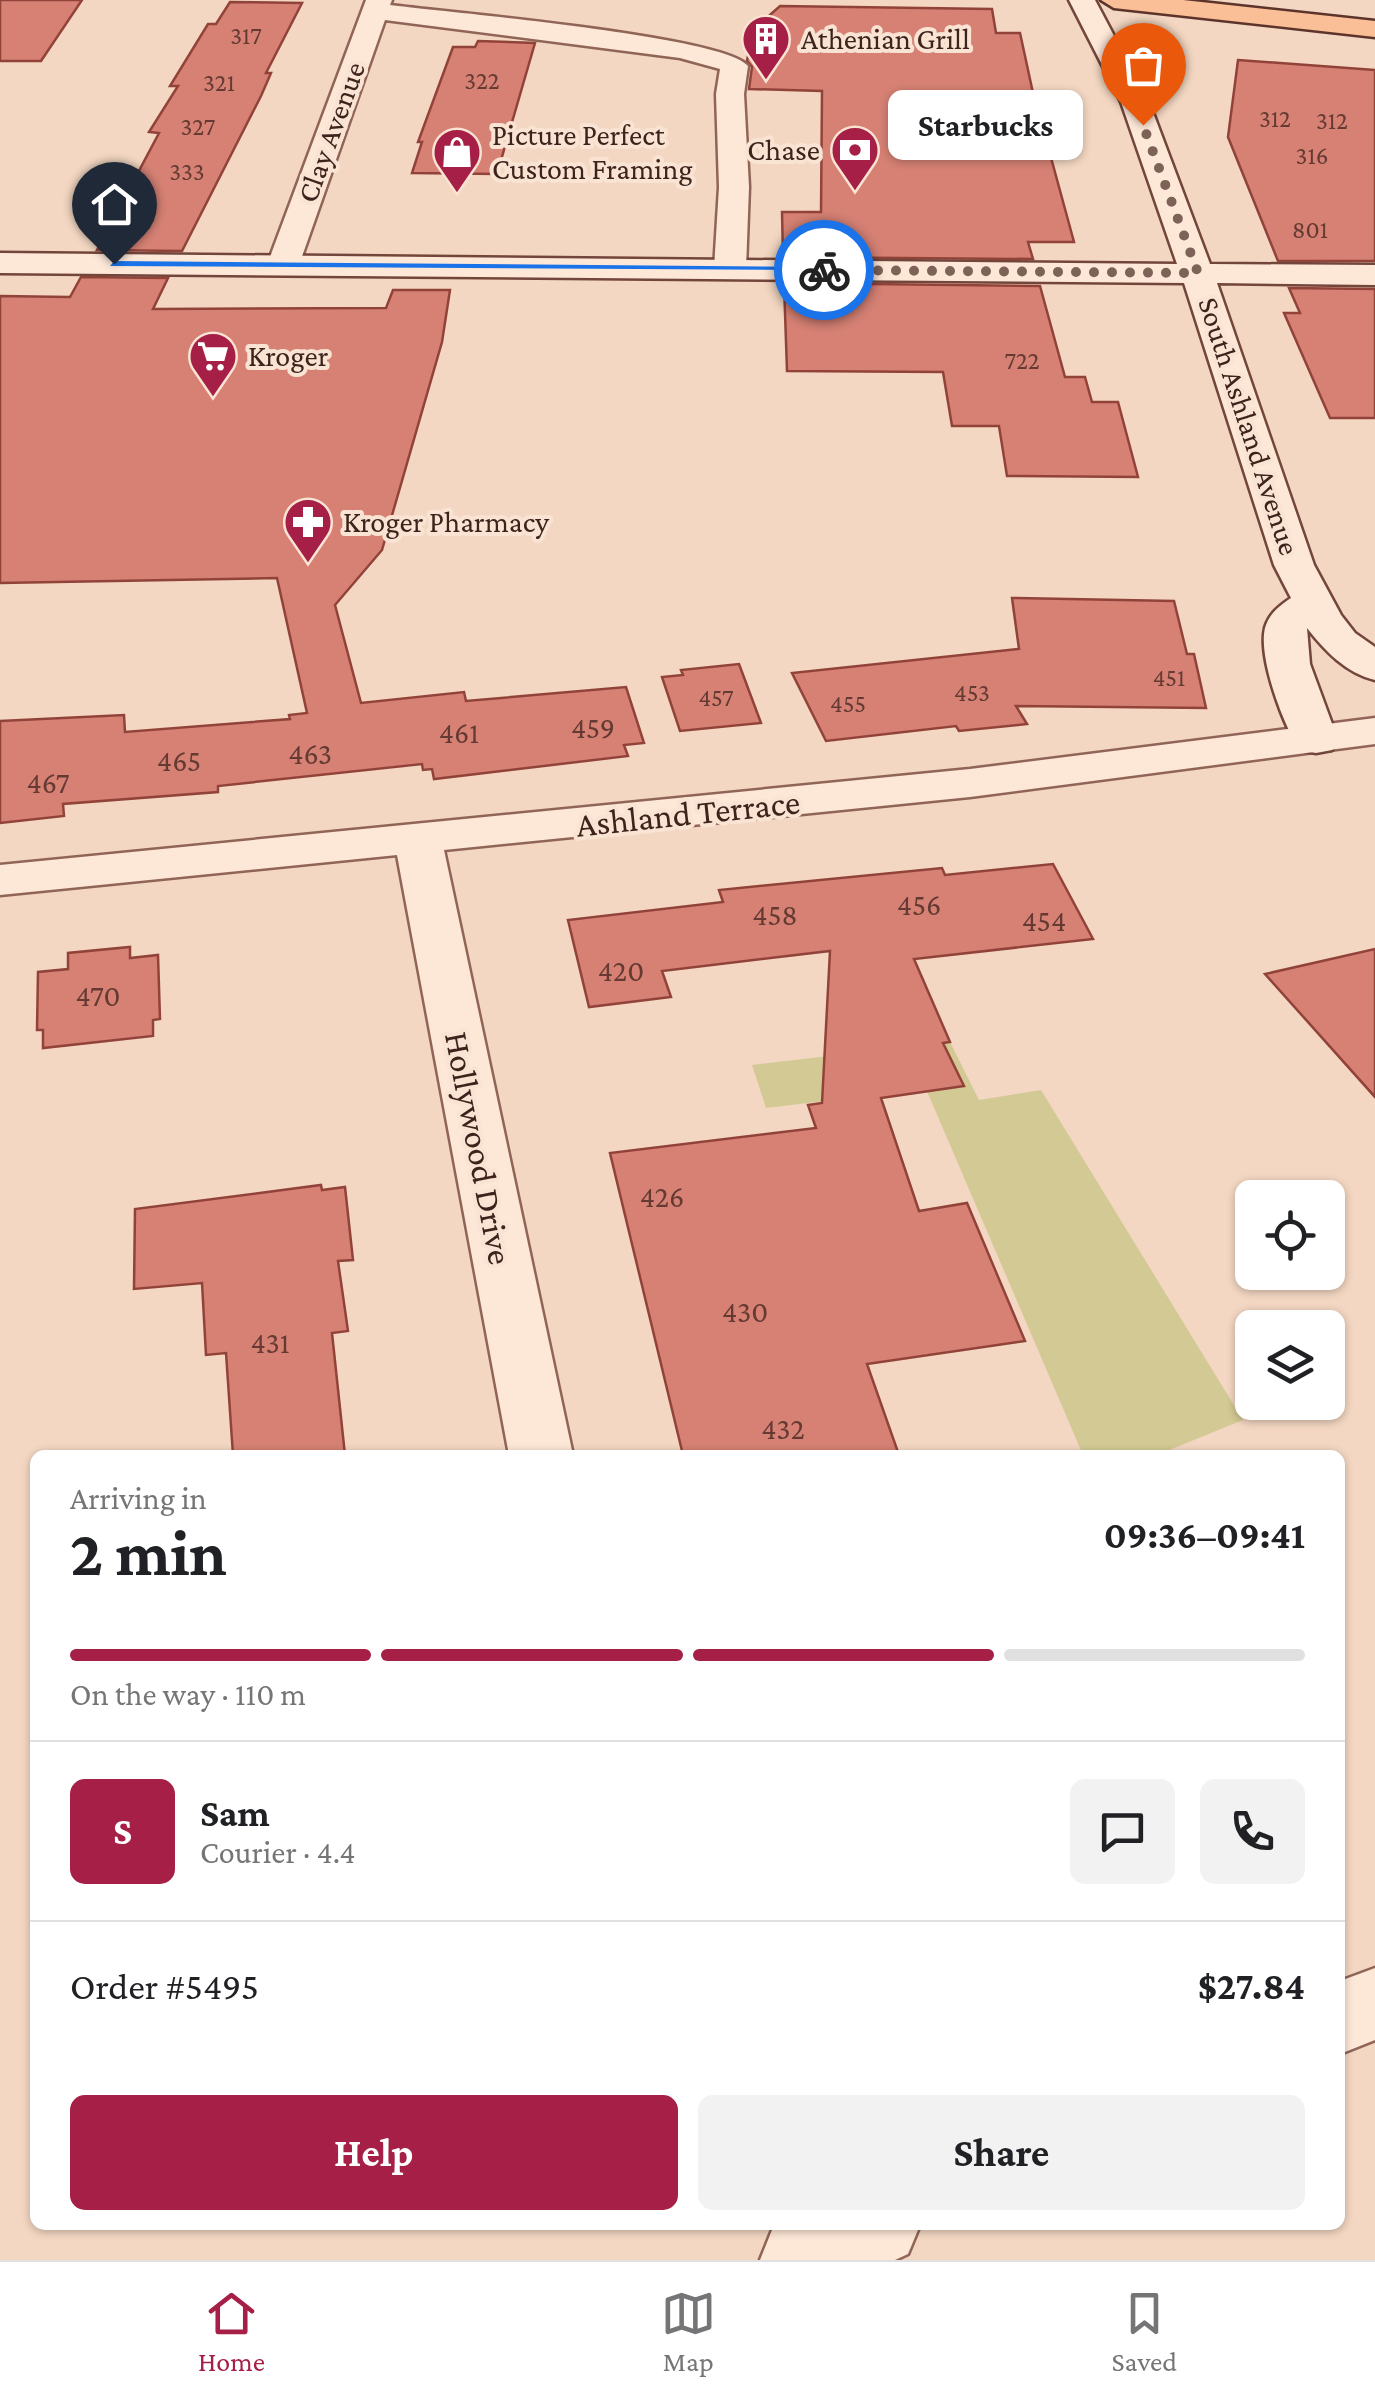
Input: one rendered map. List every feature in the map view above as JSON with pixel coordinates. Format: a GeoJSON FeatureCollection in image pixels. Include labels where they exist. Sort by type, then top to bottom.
{"type":"FeatureCollection","features":[{"type":"Feature","properties":{"kind":"main road"},"geometry":{"type":"LineString","coordinates":[[1114,0],[1375,29]]}},
{"type":"Feature","properties":{"kind":"street","name":"South Ashland Avenue"},"geometry":{"type":"LineString","coordinates":[[1082,0],[1130,89],[1198,273],[1277,516],[1313,602],[1340,642],[1375,667]]}},
{"type":"Feature","properties":{"kind":"street"},"geometry":{"type":"LineString","coordinates":[[377,6],[680,50],[721,58],[734,66],[730,94],[734,187],[730,269]]}},
{"type":"Feature","properties":{"kind":"street","name":"Clay Avenue"},"geometry":{"type":"LineString","coordinates":[[282,265],[377,6]]}},
{"type":"Feature","properties":{"kind":"street"},"geometry":{"type":"LineString","coordinates":[[0,263],[1375,275]]}},
{"type":"Feature","properties":{"kind":"street"},"geometry":{"type":"LineString","coordinates":[[1313,602],[1289,619],[1284,634],[1298,695],[1316,740]]}},
{"type":"Feature","properties":{"kind":"street","name":"Ashland Terrace"},"geometry":{"type":"LineString","coordinates":[[0,880],[986,782],[1375,732]]}},
{"type":"Feature","properties":{"kind":"street","name":"Hollywood Drive"},"geometry":{"type":"LineString","coordinates":[[418,841],[539,1450]]}},
{"type":"Feature","properties":{"kind":"street"},"geometry":{"type":"LineString","coordinates":[[1345,2016],[1375,2003]]}},
{"type":"Feature","properties":{"kind":"street"},"geometry":{"type":"LineString","coordinates":[[802,2260],[867,2230]]}},
{"type":"Feature","properties":{"kind":"shaded area"},"geometry":{"type":"Polygon","coordinates":[[[950,1042],[979,1100],[1041,1090],[1235,1407],[1235,1420],[1243,1420],[1169,1450],[1081,1450],[926,1089],[766,1108],[752,1065],[950,1042]]]}},
{"type":"Feature","properties":{"kind":"building"},"geometry":{"type":"Polygon","coordinates":[[[0,0],[82,0],[41,61],[0,61],[0,0]]]}},
{"type":"Feature","properties":{"kind":"building"},"geometry":{"type":"Polygon","coordinates":[[[230,2],[302,3],[266,73],[271,73],[261,96],[182,251],[97,250],[159,133],[149,132],[178,86],[170,86],[208,24],[216,24],[230,2]]]}},
{"type":"Feature","properties":{"kind":"building"},"geometry":{"type":"Polygon","coordinates":[[[780,6],[992,9],[996,33],[1020,33],[1046,153],[1050,154],[1074,242],[1028,242],[1033,259],[783,257],[782,212],[821,212],[822,91],[749,89],[752,67],[747,61],[753,30],[780,6]]]}},
{"type":"Feature","properties":{"kind":"building"},"geometry":{"type":"Polygon","coordinates":[[[478,41],[535,43],[497,174],[412,173],[422,142],[418,142],[453,47],[475,47],[478,41]]]}},
{"type":"Feature","properties":{"kind":"building"},"geometry":{"type":"Polygon","coordinates":[[[1238,60],[1375,70],[1375,261],[1278,261],[1228,137],[1238,60]]]}},
{"type":"Feature","properties":{"kind":"building","name":"Kroger"},"geometry":{"type":"Polygon","coordinates":[[[81,277],[168,278],[153,309],[386,308],[393,290],[450,290],[442,342],[382,550],[335,605],[361,703],[464,692],[466,701],[626,687],[644,743],[624,745],[628,756],[434,779],[432,769],[423,770],[422,764],[218,786],[218,792],[63,804],[64,816],[0,823],[0,721],[124,715],[125,732],[290,719],[289,715],[307,713],[277,578],[0,583],[0,296],[70,297],[81,277]]]}},
{"type":"Feature","properties":{"kind":"building"},"geometry":{"type":"Polygon","coordinates":[[[784,283],[1040,286],[1065,377],[1085,377],[1092,402],[1118,402],[1138,477],[1007,476],[999,426],[952,426],[943,372],[787,371],[784,283]]]}},
{"type":"Feature","properties":{"kind":"building"},"geometry":{"type":"Polygon","coordinates":[[[1289,288],[1375,289],[1375,418],[1330,418],[1284,313],[1300,313],[1289,288]]]}},
{"type":"Feature","properties":{"kind":"building"},"geometry":{"type":"Polygon","coordinates":[[[1012,598],[1174,601],[1187,654],[1194,654],[1206,708],[1016,706],[1027,724],[959,731],[956,726],[826,741],[792,673],[1019,649],[1012,598]]]}},
{"type":"Feature","properties":{"kind":"building"},"geometry":{"type":"Polygon","coordinates":[[[739,664],[761,723],[680,731],[662,677],[683,675],[681,670],[739,664]]]}},
{"type":"Feature","properties":{"kind":"building"},"geometry":{"type":"Polygon","coordinates":[[[1053,864],[1093,939],[914,959],[950,1042],[943,1043],[964,1086],[881,1098],[919,1211],[967,1203],[1025,1341],[867,1364],[897,1450],[682,1450],[610,1153],[816,1128],[808,1105],[822,1103],[830,951],[662,971],[671,997],[589,1007],[568,920],[723,902],[719,890],[942,868],[945,875],[1053,864]]]}},
{"type":"Feature","properties":{"kind":"building"},"geometry":{"type":"Polygon","coordinates":[[[130,947],[130,958],[158,955],[160,1019],[153,1020],[153,1036],[43,1048],[43,1030],[37,1030],[38,972],[68,969],[68,953],[130,947]]]}},
{"type":"Feature","properties":{"kind":"building"},"geometry":{"type":"Polygon","coordinates":[[[1375,949],[1375,1097],[1265,974],[1375,949]]]}},
{"type":"Feature","properties":{"kind":"building"},"geometry":{"type":"Polygon","coordinates":[[[321,1185],[322,1190],[345,1187],[353,1260],[338,1261],[348,1331],[332,1333],[344,1450],[233,1450],[226,1353],[206,1355],[202,1283],[134,1289],[135,1209],[321,1185]]]}},
{"type":"Feature","properties":{"kind":"way so far"},"geometry":{"type":"LineString","coordinates":[[824,270],[1198,273],[1143,125]]}},
{"type":"Feature","properties":{"kind":"place","name":"Athenian Grill"},"geometry":{"type":"Point","coordinates":[766,82]}},
{"type":"Feature","properties":{"kind":"place","name":"Starbucks"},"geometry":{"type":"Point","coordinates":[1143,125]}},
{"type":"Feature","properties":{"kind":"place","name":"Chase"},"geometry":{"type":"Point","coordinates":[855,192]}},
{"type":"Feature","properties":{"kind":"place","name":"Picture Perfect Custom Framing"},"geometry":{"type":"Point","coordinates":[457,194]}},
{"type":"Feature","properties":{"kind":"place","name":"Kroger"},"geometry":{"type":"Point","coordinates":[213,398]}},
{"type":"Feature","properties":{"kind":"place","name":"Kroger Pharmacy"},"geometry":{"type":"Point","coordinates":[308,564]}},
{"type":"Feature","properties":{"kind":"route"},"geometry":{"type":"LineString","coordinates":[[114,264],[824,270]]}}]}
